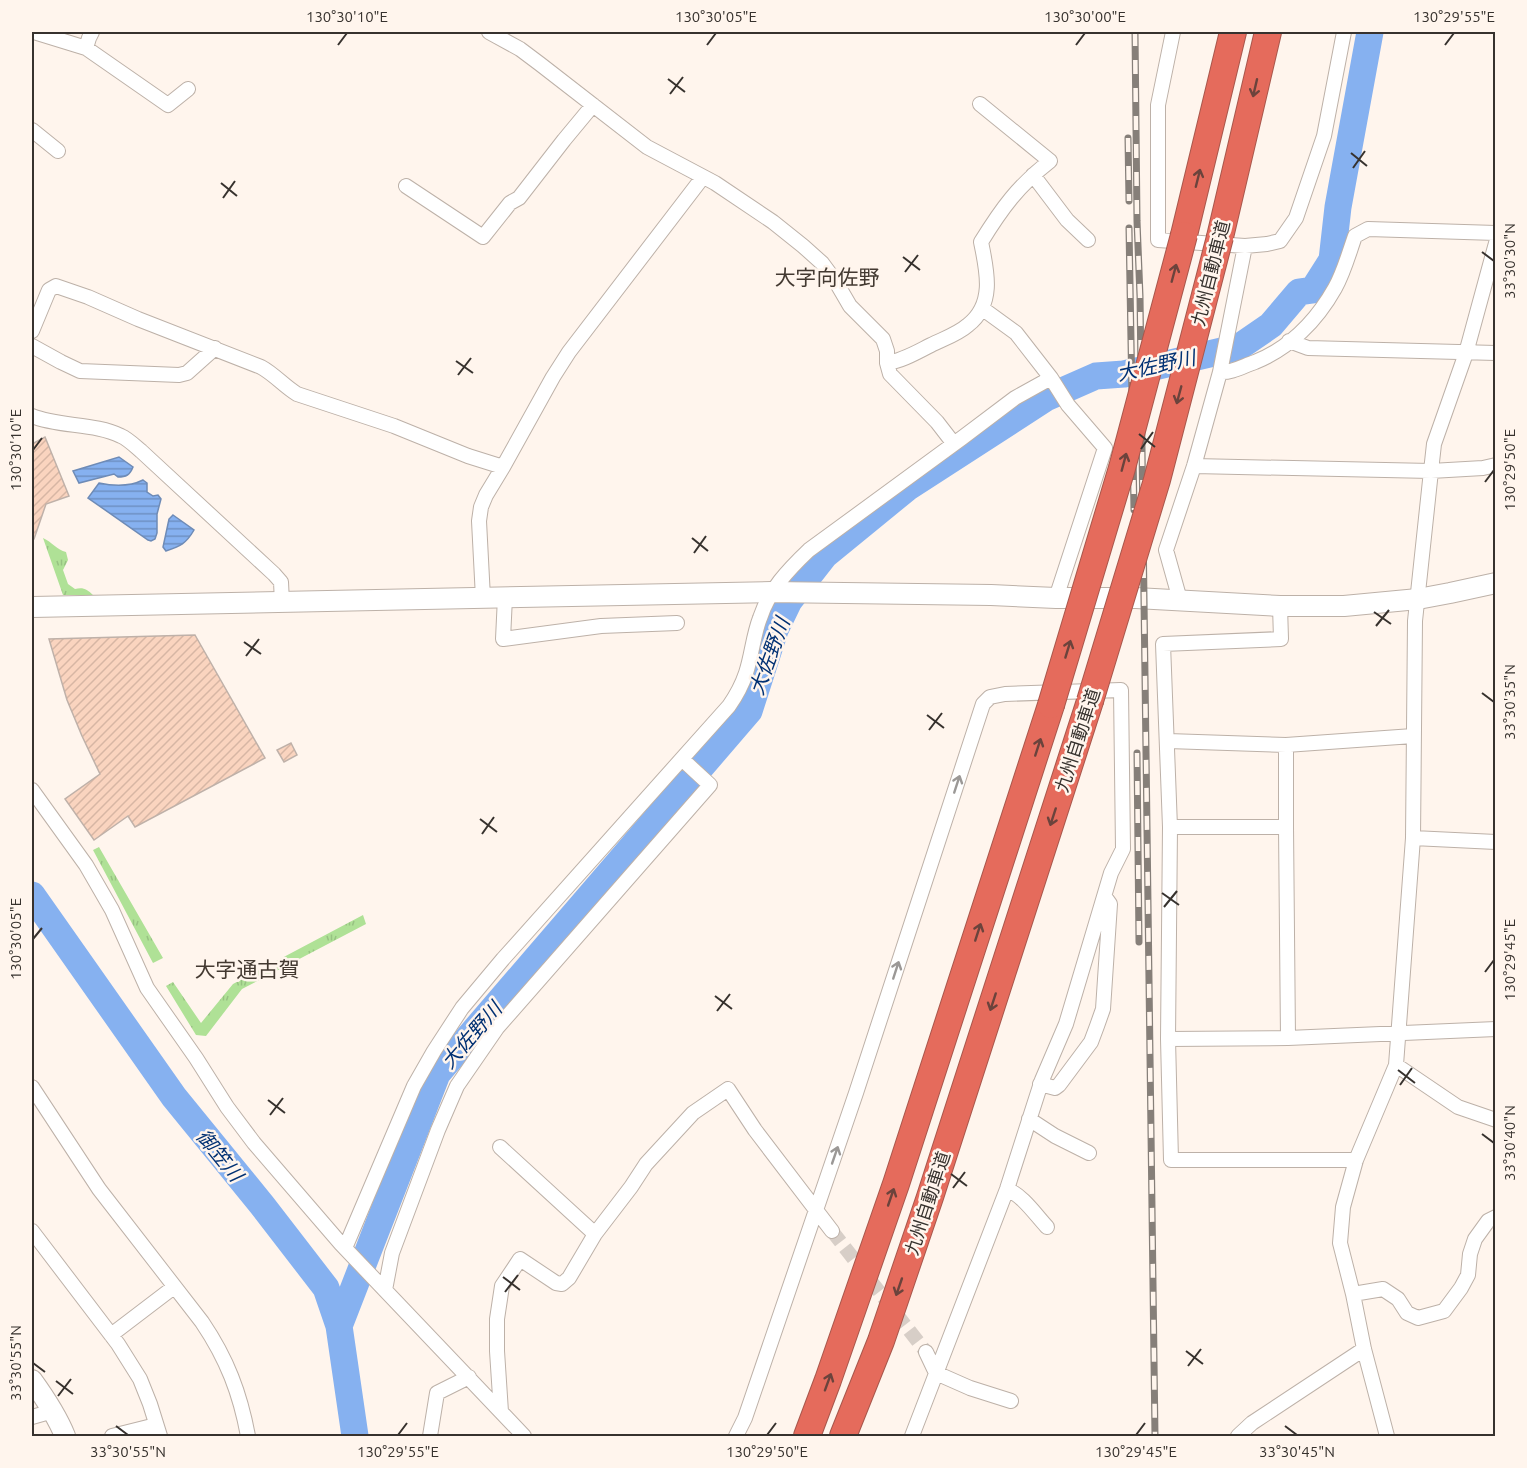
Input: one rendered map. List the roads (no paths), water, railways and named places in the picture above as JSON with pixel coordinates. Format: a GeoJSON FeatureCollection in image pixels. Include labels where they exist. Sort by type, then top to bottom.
{"type":"FeatureCollection","features":[{"type":"Feature","properties":{"kind":"highway","name":"九州自動車道"},"geometry":{"type":"LineString","coordinates":[[807,1437],[896,1184],[1041,699],[1122,468],[1184,235],[1233,32]]}},
{"type":"Feature","properties":{"kind":"highway","name":"九州自動車道"},"geometry":{"type":"LineString","coordinates":[[843,1437],[881,1341],[930,1197],[1090,701],[1157,480],[1220,237],[1268,32]]}},
{"type":"Feature","properties":{"kind":"street"},"geometry":{"type":"LineString","coordinates":[[34,32],[86,48],[168,105],[188,89]]}},
{"type":"Feature","properties":{"kind":"street"},"geometry":{"type":"LineString","coordinates":[[86,48],[92,32]]}},
{"type":"Feature","properties":{"kind":"street"},"geometry":{"type":"LineString","coordinates":[[489,32],[519,50],[647,147],[703,177],[773,222],[803,246],[822,264],[850,306],[883,339],[890,374],[937,422],[954,444]]}},
{"type":"Feature","properties":{"kind":"street"},"geometry":{"type":"LineString","coordinates":[[1173,32],[1156,104],[1158,240],[1245,246],[1280,241],[1296,218],[1324,136],[1344,32]]}},
{"type":"Feature","properties":{"kind":"street"},"geometry":{"type":"LineString","coordinates":[[887,363],[894,362],[968,325],[983,309],[988,289],[987,270],[981,242],[1001,210],[1022,185],[1050,161],[980,104]]}},
{"type":"Feature","properties":{"kind":"street"},"geometry":{"type":"LineString","coordinates":[[406,186],[483,237],[510,203],[519,198],[593,105]]}},
{"type":"Feature","properties":{"kind":"street"},"geometry":{"type":"LineString","coordinates":[[32,130],[58,151]]}},
{"type":"Feature","properties":{"kind":"street"},"geometry":{"type":"LineString","coordinates":[[1033,175],[1067,220],[1088,240]]}},
{"type":"Feature","properties":{"kind":"street"},"geometry":{"type":"LineString","coordinates":[[483,598],[479,521],[486,495],[569,352],[703,177]]}},
{"type":"Feature","properties":{"kind":"street"},"geometry":{"type":"LineString","coordinates":[[1220,372],[1228,372],[1263,358],[1307,328],[1336,286],[1355,236],[1368,229],[1496,233]]}},
{"type":"Feature","properties":{"kind":"street"},"geometry":{"type":"LineString","coordinates":[[1387,1437],[1340,1243],[1343,1207],[1356,1160],[1396,1065],[1413,838],[1415,621],[1434,444],[1466,353],[1496,243]]}},
{"type":"Feature","properties":{"kind":"street"},"geometry":{"type":"LineString","coordinates":[[1180,600],[1166,550],[1194,466],[1220,372],[1245,246]]}},
{"type":"Feature","properties":{"kind":"street"},"geometry":{"type":"LineString","coordinates":[[32,331],[49,290],[56,286],[261,367],[297,393],[503,467]]}},
{"type":"Feature","properties":{"kind":"street"},"geometry":{"type":"LineString","coordinates":[[983,309],[1016,333],[1051,378],[1068,405],[1105,448],[1056,598]]}},
{"type":"Feature","properties":{"kind":"street"},"geometry":{"type":"LineString","coordinates":[[1290,341],[1308,348],[1496,353]]}},
{"type":"Feature","properties":{"kind":"street"},"geometry":{"type":"LineString","coordinates":[[32,346],[80,371],[179,375],[187,373],[215,348]]}},
{"type":"Feature","properties":{"kind":"street"},"geometry":{"type":"LineString","coordinates":[[347,1250],[414,1086],[434,1051],[462,1008],[511,950],[729,706],[746,672],[760,616],[771,592],[790,568],[809,550],[1015,398],[1051,378]]}},
{"type":"Feature","properties":{"kind":"street"},"geometry":{"type":"LineString","coordinates":[[32,416],[122,436],[274,574],[281,582],[282,603]]}},
{"type":"Feature","properties":{"kind":"street"},"geometry":{"type":"LineString","coordinates":[[1194,466],[1431,471],[1496,465]]}},
{"type":"Feature","properties":{"kind":"street"},"geometry":{"type":"LineString","coordinates":[[32,607],[771,592],[1136,598],[1280,606],[1344,606],[1418,598],[1496,583]]}},
{"type":"Feature","properties":{"kind":"street"},"geometry":{"type":"LineString","coordinates":[[505,597],[503,639],[601,626],[677,623]]}},
{"type":"Feature","properties":{"kind":"street"},"geometry":{"type":"LineString","coordinates":[[1280,606],[1281,639],[1163,644],[1170,827],[1168,1039],[1171,1160],[1356,1160]]}},
{"type":"Feature","properties":{"kind":"street"},"geometry":{"type":"LineString","coordinates":[[736,1437],[745,1419],[856,1093],[983,704],[990,697],[1005,694],[1041,699],[1121,690],[1123,849],[1111,873],[1066,1024],[1040,1084],[1007,1189],[912,1437]]}},
{"type":"Feature","properties":{"kind":"street"},"geometry":{"type":"LineString","coordinates":[[1168,741],[1286,745],[1413,736]]}},
{"type":"Feature","properties":{"kind":"street"},"geometry":{"type":"LineString","coordinates":[[1286,745],[1288,1038]]}},
{"type":"Feature","properties":{"kind":"street"},"geometry":{"type":"LineString","coordinates":[[382,1287],[392,1253],[438,1130],[458,1086],[496,1028],[710,785],[682,759]]}},
{"type":"Feature","properties":{"kind":"street"},"geometry":{"type":"LineString","coordinates":[[32,790],[86,865],[112,910],[147,988],[254,1143],[347,1250],[524,1437]]}},
{"type":"Feature","properties":{"kind":"street"},"geometry":{"type":"LineString","coordinates":[[1170,827],[1286,826]]}},
{"type":"Feature","properties":{"kind":"street"},"geometry":{"type":"LineString","coordinates":[[1413,838],[1496,842]]}},
{"type":"Feature","properties":{"kind":"street"},"geometry":{"type":"LineString","coordinates":[[1040,1084],[1055,1088],[1059,1085],[1090,1042],[1097,1026],[1102,1009],[1110,904],[1104,896]]}},
{"type":"Feature","properties":{"kind":"street"},"geometry":{"type":"LineString","coordinates":[[1168,1039],[1288,1038],[1496,1029]]}},
{"type":"Feature","properties":{"kind":"street"},"geometry":{"type":"LineString","coordinates":[[1396,1065],[1458,1107],[1496,1120]]}},
{"type":"Feature","properties":{"kind":"street"},"geometry":{"type":"LineString","coordinates":[[501,1412],[497,1319],[502,1286],[520,1260],[556,1283],[562,1284],[646,1164],[693,1113],[728,1089],[755,1130],[832,1231]]}},
{"type":"Feature","properties":{"kind":"street"},"geometry":{"type":"LineString","coordinates":[[34,1095],[99,1189],[217,1345],[243,1411],[248,1437]]}},
{"type":"Feature","properties":{"kind":"street"},"geometry":{"type":"LineString","coordinates":[[1029,1119],[1055,1136],[1089,1153]]}},
{"type":"Feature","properties":{"kind":"street"},"geometry":{"type":"LineString","coordinates":[[500,1147],[595,1234]]}},
{"type":"Feature","properties":{"kind":"street"},"geometry":{"type":"LineString","coordinates":[[1007,1189],[1020,1197],[1047,1227]]}},
{"type":"Feature","properties":{"kind":"street"},"geometry":{"type":"LineString","coordinates":[[1353,1294],[1383,1289],[1398,1299],[1407,1312],[1418,1317],[1444,1311],[1468,1275],[1470,1254],[1475,1239],[1488,1221],[1496,1217]]}},
{"type":"Feature","properties":{"kind":"street"},"geometry":{"type":"LineString","coordinates":[[32,1231],[111,1335],[140,1379],[158,1431],[112,1437]]}},
{"type":"Feature","properties":{"kind":"street"},"geometry":{"type":"LineString","coordinates":[[111,1335],[174,1287]]}},
{"type":"Feature","properties":{"kind":"street"},"geometry":{"type":"LineString","coordinates":[[1238,1437],[1252,1423],[1364,1349]]}},
{"type":"Feature","properties":{"kind":"street"},"geometry":{"type":"LineString","coordinates":[[926,1352],[936,1372],[970,1388],[1011,1401]]}},
{"type":"Feature","properties":{"kind":"street"},"geometry":{"type":"LineString","coordinates":[[430,1437],[437,1393],[469,1377]]}},
{"type":"Feature","properties":{"kind":"street"},"geometry":{"type":"LineString","coordinates":[[32,1380],[60,1424],[65,1437]]}},
{"type":"Feature","properties":{"kind":"street"},"geometry":{"type":"LineString","coordinates":[[32,1417],[53,1412]]}},
{"type":"Feature","properties":{"kind":"water"},"geometry":{"type":"Polygon","coordinates":[[[119,457],[133,467],[131,472],[125,476],[118,477],[114,474],[79,483],[73,471],[119,457]]]}},
{"type":"Feature","properties":{"kind":"water"},"geometry":{"type":"Polygon","coordinates":[[[143,480],[147,483],[147,492],[153,496],[158,495],[161,499],[157,514],[157,533],[155,539],[151,541],[88,498],[99,483],[121,485],[143,480]]]}},
{"type":"Feature","properties":{"kind":"water"},"geometry":{"type":"Polygon","coordinates":[[[173,515],[194,530],[182,544],[166,551],[163,547],[169,519],[173,515]]]}},
{"type":"Feature","properties":{"kind":"waterway","name":"大佐野川"},"geometry":{"type":"LineString","coordinates":[[339,1326],[437,1074],[749,711],[775,630],[789,601],[825,555],[907,488],[1046,398],[1096,376],[1124,374],[1239,347],[1271,325],[1299,292],[1313,290],[1332,260],[1338,207],[1370,32]]}},
{"type":"Feature","properties":{"kind":"waterway","name":"御笠川"},"geometry":{"type":"LineString","coordinates":[[32,895],[174,1097],[326,1288],[339,1326],[355,1436]]}},
{"type":"Feature","properties":{"kind":"tunnel"},"geometry":{"type":"LineString","coordinates":[[832,1231],[926,1352]]}},
{"type":"Feature","properties":{"kind":"railway"},"geometry":{"type":"LineString","coordinates":[[1135,32],[1155,1436]]}},
{"type":"Feature","properties":{"kind":"railway"},"geometry":{"type":"LineString","coordinates":[[1128,138],[1129,201]]}},
{"type":"Feature","properties":{"kind":"railway"},"geometry":{"type":"LineString","coordinates":[[1129,228],[1134,510]]}},
{"type":"Feature","properties":{"kind":"railway"},"geometry":{"type":"LineString","coordinates":[[1137,753],[1139,942]]}},
{"type":"Feature","properties":{"kind":"district","name":"大字向佐野"},"geometry":{"type":"Point","coordinates":[827,277]}},
{"type":"Feature","properties":{"kind":"district","name":"大字通古賀"},"geometry":{"type":"Point","coordinates":[247,969]}}]}
